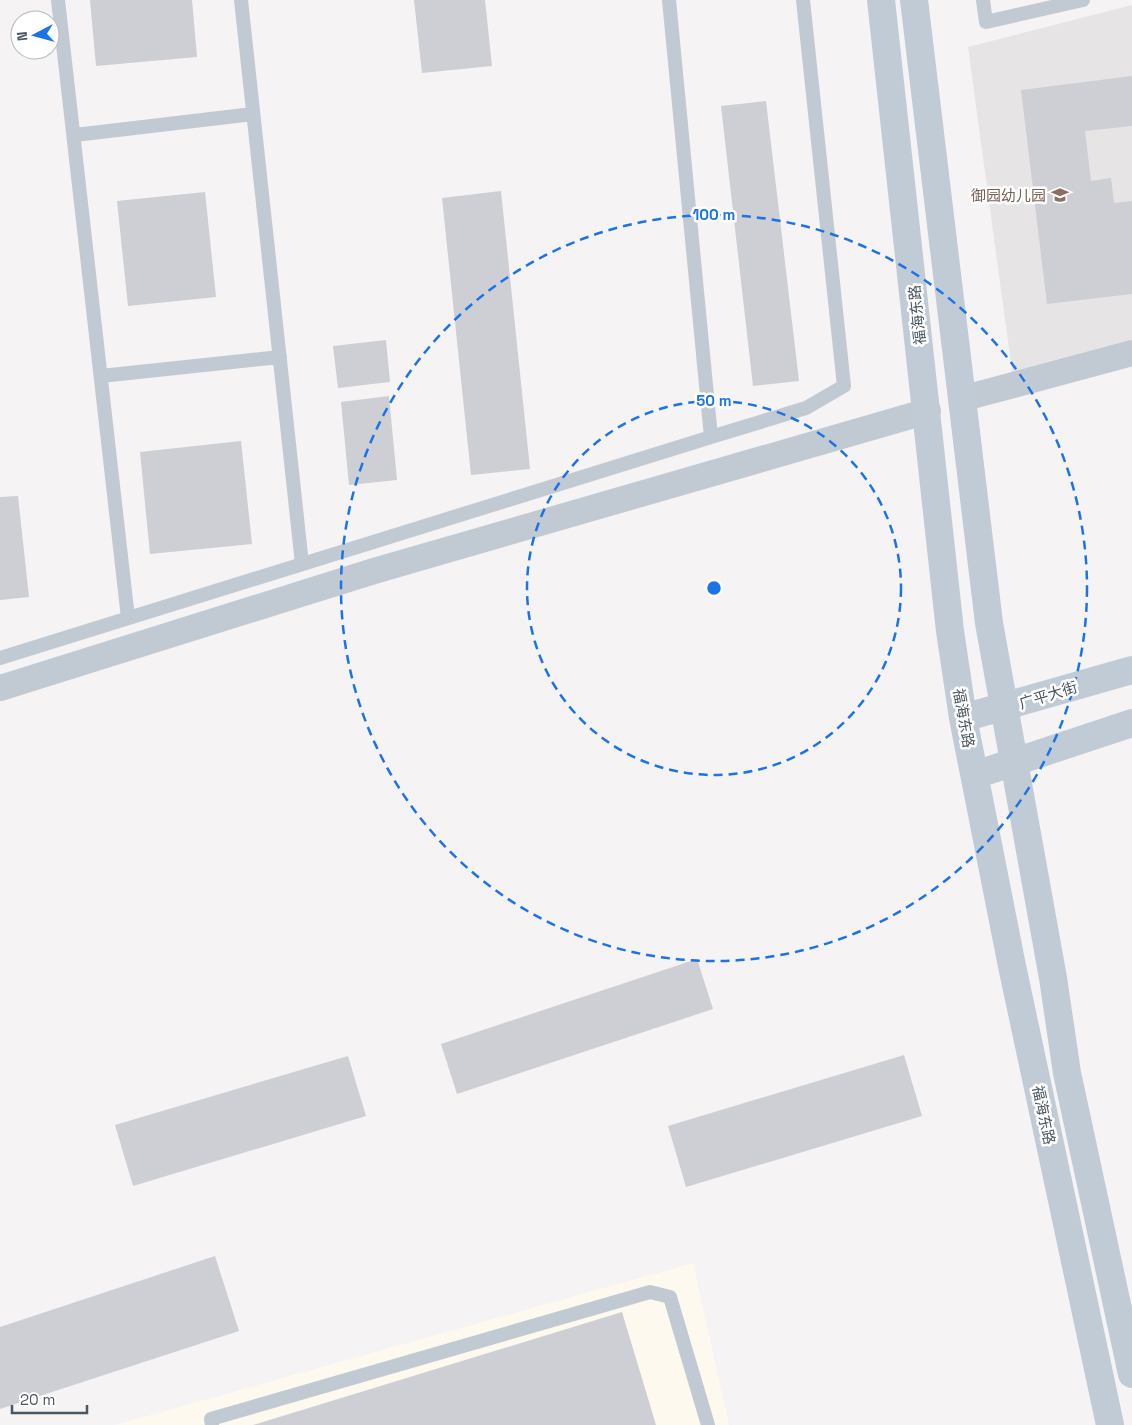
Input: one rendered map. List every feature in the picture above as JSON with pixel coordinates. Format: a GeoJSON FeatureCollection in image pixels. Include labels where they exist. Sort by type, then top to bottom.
{"type":"FeatureCollection","features":[{"type":"Feature","properties":{"kind":"street","name":"福海东路"},"geometry":{"type":"LineString","coordinates":[[881,0],[928,411],[950,631],[963,718],[1012,966],[1110,1425]]}},
{"type":"Feature","properties":{"kind":"street","name":"福海东路"},"geometry":{"type":"LineString","coordinates":[[914,0],[989,624],[1054,978],[1067,1073],[1132,1374]]}},
{"type":"Feature","properties":{"kind":"street"},"geometry":{"type":"LineString","coordinates":[[961,399],[1132,353]]}},
{"type":"Feature","properties":{"kind":"street"},"geometry":{"type":"LineString","coordinates":[[0,688],[374,571],[928,411]]}},
{"type":"Feature","properties":{"kind":"street","name":"广平大街"},"geometry":{"type":"LineString","coordinates":[[963,718],[1004,708],[1132,670]]}},
{"type":"Feature","properties":{"kind":"street"},"geometry":{"type":"LineString","coordinates":[[975,775],[1132,723]]}},
{"type":"Feature","properties":{"kind":"lane"},"geometry":{"type":"LineString","coordinates":[[58,0],[75,135],[128,618]]}},
{"type":"Feature","properties":{"kind":"lane"},"geometry":{"type":"LineString","coordinates":[[241,0],[302,564]]}},
{"type":"Feature","properties":{"kind":"lane"},"geometry":{"type":"LineString","coordinates":[[669,0],[711,437]]}},
{"type":"Feature","properties":{"kind":"lane"},"geometry":{"type":"LineString","coordinates":[[0,658],[806,408],[844,386],[803,0]]}},
{"type":"Feature","properties":{"kind":"lane"},"geometry":{"type":"LineString","coordinates":[[983,0],[986,22],[1083,0]]}},
{"type":"Feature","properties":{"kind":"lane"},"geometry":{"type":"LineString","coordinates":[[75,135],[253,114]]}},
{"type":"Feature","properties":{"kind":"lane"},"geometry":{"type":"LineString","coordinates":[[101,376],[280,357]]}},
{"type":"Feature","properties":{"kind":"lane"},"geometry":{"type":"LineString","coordinates":[[212,1425],[211,1419],[650,1292],[670,1297],[708,1425]]}},
{"type":"Feature","properties":{"kind":"shaded area","name":"御园幼儿园"},"geometry":{"type":"Polygon","coordinates":[[[1132,5],[1132,343],[1013,378],[968,47],[1132,5]]]}},
{"type":"Feature","properties":{"kind":"shaded area"},"geometry":{"type":"Polygon","coordinates":[[[693,1263],[729,1425],[115,1425],[693,1263]]]}},
{"type":"Feature","properties":{"kind":"building"},"geometry":{"type":"Polygon","coordinates":[[[90,0],[192,0],[197,57],[96,66],[90,0]]]}},
{"type":"Feature","properties":{"kind":"building"},"geometry":{"type":"Polygon","coordinates":[[[414,0],[485,0],[492,66],[422,73],[414,0]]]}},
{"type":"Feature","properties":{"kind":"building"},"geometry":{"type":"Polygon","coordinates":[[[1132,76],[1132,126],[1085,131],[1091,181],[1111,178],[1114,203],[1132,201],[1132,294],[1047,304],[1021,90],[1132,76]]]}},
{"type":"Feature","properties":{"kind":"building"},"geometry":{"type":"Polygon","coordinates":[[[766,101],[799,381],[753,386],[721,106],[766,101]]]}},
{"type":"Feature","properties":{"kind":"building"},"geometry":{"type":"Polygon","coordinates":[[[501,191],[530,469],[471,475],[442,198],[501,191]]]}},
{"type":"Feature","properties":{"kind":"building"},"geometry":{"type":"Polygon","coordinates":[[[205,192],[216,297],[128,306],[117,201],[205,192]]]}},
{"type":"Feature","properties":{"kind":"building"},"geometry":{"type":"Polygon","coordinates":[[[386,340],[390,382],[338,388],[333,346],[386,340]]]}},
{"type":"Feature","properties":{"kind":"building"},"geometry":{"type":"Polygon","coordinates":[[[389,396],[397,480],[349,485],[341,402],[389,396]]]}},
{"type":"Feature","properties":{"kind":"building"},"geometry":{"type":"Polygon","coordinates":[[[241,441],[252,544],[150,554],[140,452],[241,441]]]}},
{"type":"Feature","properties":{"kind":"building"},"geometry":{"type":"Polygon","coordinates":[[[18,496],[29,597],[0,600],[0,497],[18,496]]]}},
{"type":"Feature","properties":{"kind":"building"},"geometry":{"type":"Polygon","coordinates":[[[697,959],[713,1009],[457,1094],[441,1044],[697,959]]]}},
{"type":"Feature","properties":{"kind":"building"},"geometry":{"type":"Polygon","coordinates":[[[904,1055],[922,1116],[686,1187],[668,1126],[904,1055]]]}},
{"type":"Feature","properties":{"kind":"building"},"geometry":{"type":"Polygon","coordinates":[[[348,1056],[366,1116],[133,1186],[115,1125],[348,1056]]]}},
{"type":"Feature","properties":{"kind":"building"},"geometry":{"type":"Polygon","coordinates":[[[215,1256],[239,1331],[0,1409],[0,1327],[215,1256]]]}},
{"type":"Feature","properties":{"kind":"building"},"geometry":{"type":"Polygon","coordinates":[[[622,1312],[656,1425],[253,1425],[622,1312]]]}},
{"type":"Feature","properties":{"kind":"place","name":"御园幼儿园"},"geometry":{"type":"Point","coordinates":[1060,195]}}]}
